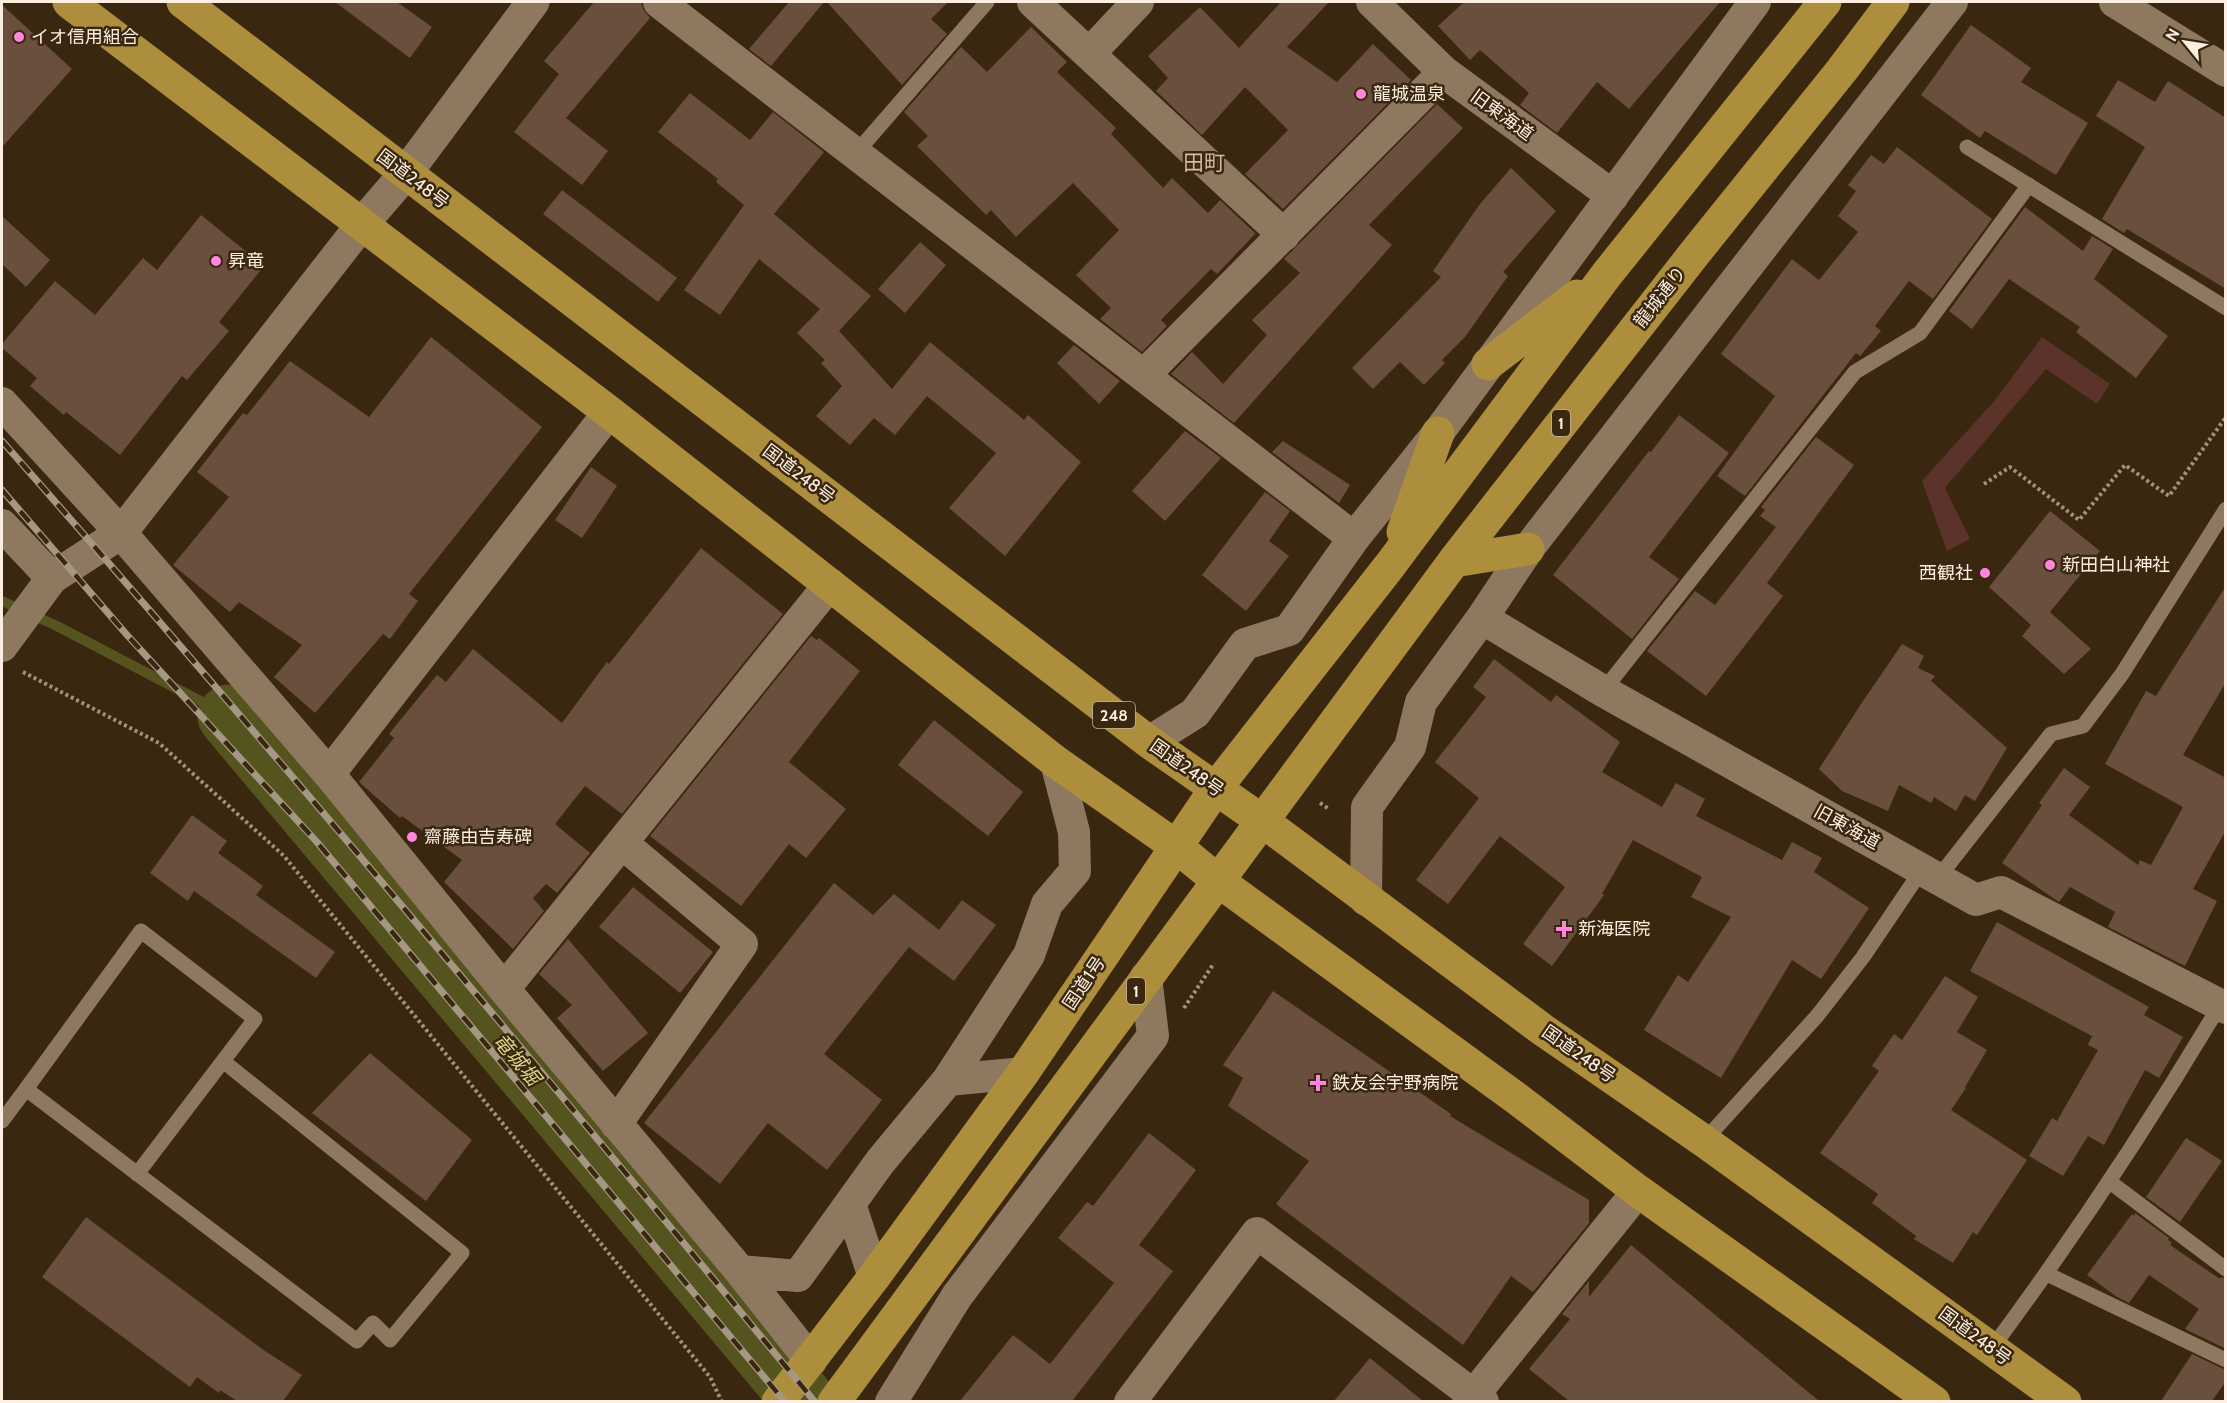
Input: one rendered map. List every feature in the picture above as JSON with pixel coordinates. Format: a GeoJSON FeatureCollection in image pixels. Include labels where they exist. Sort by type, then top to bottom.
{"type":"FeatureCollection","features":[{"type":"Feature","properties":{"kind":"highway"},"geometry":{"type":"LineString","coordinates":[[69,2],[609,412],[1056,762],[1177,847],[1217,880],[1516,1098],[1638,1191],[1934,1401]]}},
{"type":"Feature","properties":{"kind":"highway","name":"国道248号"},"geometry":{"type":"LineString","coordinates":[[183,2],[1149,742],[1261,820],[1543,1030],[1704,1141],[2065,1401]]}},
{"type":"Feature","properties":{"kind":"highway"},"geometry":{"type":"LineString","coordinates":[[1391,564],[1607,274],[1825,2]]}},
{"type":"Feature","properties":{"kind":"highway","name":"龍城通り"},"geometry":{"type":"LineString","coordinates":[[1261,820],[1454,561],[1694,254],[1842,70],[1893,2]]}},
{"type":"Feature","properties":{"kind":"highway"},"geometry":{"type":"LineString","coordinates":[[1488,364],[1607,274]]}},
{"type":"Feature","properties":{"kind":"highway"},"geometry":{"type":"LineString","coordinates":[[1391,564],[1438,433]]}},
{"type":"Feature","properties":{"kind":"highway"},"geometry":{"type":"LineString","coordinates":[[1454,561],[1528,549]]}},
{"type":"Feature","properties":{"kind":"highway","name":"国道1号"},"geometry":{"type":"LineString","coordinates":[[778,1401],[811,1361],[1023,1072],[1216,788],[1391,564]]}},
{"type":"Feature","properties":{"kind":"highway","name":"1"},"geometry":{"type":"LineString","coordinates":[[838,1395],[1261,820]]}},
{"type":"Feature","properties":{"kind":"street"},"geometry":{"type":"LineString","coordinates":[[2,646],[52,578],[121,533],[362,224],[406,173],[533,2]]}},
{"type":"Feature","properties":{"kind":"street"},"geometry":{"type":"LineString","coordinates":[[659,2],[1354,538]]}},
{"type":"Feature","properties":{"kind":"street"},"geometry":{"type":"LineString","coordinates":[[1033,2],[1284,235]]}},
{"type":"Feature","properties":{"kind":"street"},"geometry":{"type":"LineString","coordinates":[[1089,54],[1138,2]]}},
{"type":"Feature","properties":{"kind":"street","name":"旧東海道"},"geometry":{"type":"LineString","coordinates":[[1372,2],[1444,72],[1613,196]]}},
{"type":"Feature","properties":{"kind":"street"},"geometry":{"type":"LineString","coordinates":[[1366,900],[1367,807],[1410,747],[1421,702],[1482,618],[1528,549],[1952,2]]}},
{"type":"Feature","properties":{"kind":"street"},"geometry":{"type":"LineString","coordinates":[[2115,2],[2226,71]]}},
{"type":"Feature","properties":{"kind":"street"},"geometry":{"type":"LineString","coordinates":[[1149,742],[1195,712],[1245,644],[1289,630],[1354,538],[1438,433],[1613,196],[1749,3]]}},
{"type":"Feature","properties":{"kind":"street"},"geometry":{"type":"LineString","coordinates":[[1144,375],[1444,72]]}},
{"type":"Feature","properties":{"kind":"street"},"geometry":{"type":"LineString","coordinates":[[2,403],[121,533],[329,774],[504,989],[740,1271],[811,1361]]}},
{"type":"Feature","properties":{"kind":"street"},"geometry":{"type":"LineString","coordinates":[[329,774],[609,412]]}},
{"type":"Feature","properties":{"kind":"street"},"geometry":{"type":"LineString","coordinates":[[7,535],[52,578]]}},
{"type":"Feature","properties":{"kind":"street"},"geometry":{"type":"LineString","coordinates":[[504,989],[830,584]]}},
{"type":"Feature","properties":{"kind":"street","name":"旧東海道"},"geometry":{"type":"LineString","coordinates":[[1482,618],[1603,691],[1976,900],[2001,892],[2224,1002]]}},
{"type":"Feature","properties":{"kind":"street"},"geometry":{"type":"LineString","coordinates":[[740,1271],[798,1276],[880,1162],[948,1080],[1029,955],[1047,904],[1075,871],[1074,832],[1056,762]]}},
{"type":"Feature","properties":{"kind":"street"},"geometry":{"type":"LineString","coordinates":[[616,1124],[742,944],[622,843]]}},
{"type":"Feature","properties":{"kind":"street"},"geometry":{"type":"LineString","coordinates":[[891,1401],[957,1296],[1153,1036],[1146,977]]}},
{"type":"Feature","properties":{"kind":"street"},"geometry":{"type":"LineString","coordinates":[[948,1080],[1023,1072]]}},
{"type":"Feature","properties":{"kind":"street"},"geometry":{"type":"LineString","coordinates":[[1073,1078],[1074,1141]]}},
{"type":"Feature","properties":{"kind":"street"},"geometry":{"type":"LineString","coordinates":[[1130,1401],[1257,1233],[1475,1399],[1638,1191]]}},
{"type":"Feature","properties":{"kind":"street"},"geometry":{"type":"LineString","coordinates":[[850,1204],[873,1277]]}},
{"type":"Feature","properties":{"kind":"street"},"geometry":{"type":"LineString","coordinates":[[907,1302],[957,1296]]}},
{"type":"Feature","properties":{"kind":"lane"},"geometry":{"type":"LineString","coordinates":[[856,153],[987,2]]}},
{"type":"Feature","properties":{"kind":"lane"},"geometry":{"type":"LineString","coordinates":[[1967,147],[2226,308]]}},
{"type":"Feature","properties":{"kind":"lane"},"geometry":{"type":"LineString","coordinates":[[1603,691],[1855,372],[1920,333],[2029,185]]}},
{"type":"Feature","properties":{"kind":"lane"},"geometry":{"type":"LineString","coordinates":[[1704,1141],[1817,1016],[1931,873],[2051,734],[2083,726],[2122,674],[2226,509]]}},
{"type":"Feature","properties":{"kind":"lane"},"geometry":{"type":"LineString","coordinates":[[2,1121],[141,931],[255,1018],[137,1174]]}},
{"type":"Feature","properties":{"kind":"lane"},"geometry":{"type":"LineString","coordinates":[[1992,1347],[2047,1274],[2110,1182],[2224,1002]]}},
{"type":"Feature","properties":{"kind":"lane"},"geometry":{"type":"LineString","coordinates":[[26,1089],[357,1341],[373,1323],[390,1340],[462,1253],[223,1061]]}},
{"type":"Feature","properties":{"kind":"lane"},"geometry":{"type":"LineString","coordinates":[[2110,1182],[2226,1269]]}},
{"type":"Feature","properties":{"kind":"lane"},"geometry":{"type":"LineString","coordinates":[[2047,1274],[2226,1360]]}},
{"type":"Feature","properties":{"kind":"path"},"geometry":{"type":"LineString","coordinates":[[1984,484],[2010,467],[2079,520],[2125,465],[2169,496],[2226,417]]}},
{"type":"Feature","properties":{"kind":"path"},"geometry":{"type":"LineString","coordinates":[[22,671],[159,743],[284,856],[710,1377],[722,1401]]}},
{"type":"Feature","properties":{"kind":"path"},"geometry":{"type":"LineString","coordinates":[[1178,1017],[1214,963]]}},
{"type":"Feature","properties":{"kind":"shaded area"},"geometry":{"type":"Polygon","coordinates":[[[2042,337],[2110,384],[2097,404],[2046,369],[1945,488],[1970,539],[1947,551],[1922,481],[1996,399],[2042,337]]]}},
{"type":"Feature","properties":{"kind":"building"},"geometry":{"type":"Polygon","coordinates":[[[335,2],[397,2],[432,27],[410,58],[335,2]]]}},
{"type":"Feature","properties":{"kind":"building"},"geometry":{"type":"Polygon","coordinates":[[[594,2],[641,2],[650,18],[566,118],[608,151],[582,185],[514,132],[559,74],[544,61],[594,2]]]}},
{"type":"Feature","properties":{"kind":"building"},"geometry":{"type":"Polygon","coordinates":[[[789,2],[824,2],[771,66],[749,49],[789,2]]]}},
{"type":"Feature","properties":{"kind":"building"},"geometry":{"type":"Polygon","coordinates":[[[827,2],[948,2],[931,19],[947,34],[902,85],[827,2]]]}},
{"type":"Feature","properties":{"kind":"building"},"geometry":{"type":"Polygon","coordinates":[[[1281,2],[1329,2],[1287,47],[1337,82],[1373,44],[1411,80],[1283,209],[1245,174],[1288,130],[1245,87],[1202,135],[1156,91],[1168,78],[1148,56],[1200,7],[1239,48],[1281,2]]]}},
{"type":"Feature","properties":{"kind":"building"},"geometry":{"type":"Polygon","coordinates":[[[1464,2],[1720,2],[1629,109],[1597,82],[1557,133],[1520,105],[1529,93],[1480,50],[1470,60],[1438,26],[1464,2]]]}},
{"type":"Feature","properties":{"kind":"building","name":"イオ信用組合"},"geometry":{"type":"Polygon","coordinates":[[[2,5],[72,69],[2,147],[2,5]]]}},
{"type":"Feature","properties":{"kind":"building"},"geometry":{"type":"Polygon","coordinates":[[[1971,25],[2031,68],[2021,82],[2088,123],[2056,175],[1985,131],[1980,138],[1921,95],[1971,25]]]}},
{"type":"Feature","properties":{"kind":"building"},"geometry":{"type":"Polygon","coordinates":[[[1031,27],[1067,62],[1057,72],[1116,128],[1111,134],[1163,188],[1172,178],[1208,213],[1220,200],[1257,235],[1255,234],[1217,274],[1211,269],[1161,320],[1167,326],[1142,352],[1100,319],[1111,308],[1076,275],[1119,230],[1073,183],[1016,237],[991,210],[986,215],[917,146],[928,136],[904,112],[961,47],[987,72],[1031,27]]]}},
{"type":"Feature","properties":{"kind":"building"},"geometry":{"type":"Polygon","coordinates":[[[2118,80],[2155,102],[2168,81],[2226,118],[2226,289],[2127,229],[2124,233],[2102,219],[2145,147],[2096,116],[2118,80]]]}},
{"type":"Feature","properties":{"kind":"building"},"geometry":{"type":"Polygon","coordinates":[[[690,93],[750,140],[773,112],[824,152],[774,214],[871,296],[839,331],[892,389],[930,342],[1024,420],[1028,415],[1081,462],[1005,556],[949,508],[996,453],[927,396],[895,435],[874,418],[850,445],[816,416],[842,386],[821,363],[825,360],[797,333],[820,309],[759,259],[720,315],[684,290],[744,205],[716,182],[718,179],[658,132],[690,93]]]}},
{"type":"Feature","properties":{"kind":"building"},"geometry":{"type":"Polygon","coordinates":[[[1437,104],[1463,128],[1369,225],[1392,245],[1234,423],[1171,374],[1192,352],[1223,384],[1267,335],[1252,320],[1300,273],[1284,259],[1437,104]]]}},
{"type":"Feature","properties":{"kind":"building"},"geometry":{"type":"Polygon","coordinates":[[[1897,147],[1992,219],[1933,299],[1909,281],[1875,326],[1881,331],[1860,356],[1856,353],[1745,496],[1717,476],[1775,396],[1721,354],[1792,259],[1819,280],[1858,232],[1838,216],[1856,191],[1848,185],[1871,155],[1884,164],[1897,147]]]}},
{"type":"Feature","properties":{"kind":"building"},"geometry":{"type":"Polygon","coordinates":[[[1511,168],[1556,211],[1503,272],[1508,276],[1465,337],[1442,360],[1445,363],[1424,385],[1400,362],[1373,389],[1352,368],[1441,277],[1433,271],[1480,204],[1511,168]]]}},
{"type":"Feature","properties":{"kind":"building"},"geometry":{"type":"Polygon","coordinates":[[[562,190],[677,278],[658,302],[543,214],[562,190]]]}},
{"type":"Feature","properties":{"kind":"building"},"geometry":{"type":"Polygon","coordinates":[[[2025,207],[2083,251],[2092,236],[2113,249],[2094,279],[2168,336],[2136,378],[2076,332],[2080,327],[2009,279],[1972,329],[1949,311],[2025,207]]]}},
{"type":"Feature","properties":{"kind":"building"},"geometry":{"type":"Polygon","coordinates":[[[201,215],[264,266],[219,322],[229,331],[187,380],[182,376],[120,455],[66,412],[64,415],[30,386],[37,378],[2,348],[2,344],[55,281],[95,315],[143,258],[157,270],[201,215]]]}},
{"type":"Feature","properties":{"kind":"building"},"geometry":{"type":"Polygon","coordinates":[[[2,216],[50,260],[26,287],[2,264],[2,216]]]}},
{"type":"Feature","properties":{"kind":"building"},"geometry":{"type":"Polygon","coordinates":[[[920,242],[946,265],[905,313],[878,289],[920,242]]]}},
{"type":"Feature","properties":{"kind":"building"},"geometry":{"type":"Polygon","coordinates":[[[431,337],[542,427],[409,594],[418,601],[390,639],[383,634],[315,713],[274,677],[302,645],[239,602],[230,612],[173,565],[229,497],[197,472],[243,413],[247,415],[290,361],[369,417],[431,337]]]}},
{"type":"Feature","properties":{"kind":"building"},"geometry":{"type":"Polygon","coordinates":[[[1074,345],[1120,381],[1099,404],[1057,363],[1074,345]]]}},
{"type":"Feature","properties":{"kind":"building"},"geometry":{"type":"Polygon","coordinates":[[[1679,415],[1729,453],[1649,557],[1679,579],[1632,639],[1553,575],[1679,415]]]}},
{"type":"Feature","properties":{"kind":"building"},"geometry":{"type":"Polygon","coordinates":[[[1185,431],[1221,458],[1165,521],[1132,491],[1185,431]]]}},
{"type":"Feature","properties":{"kind":"building"},"geometry":{"type":"Polygon","coordinates":[[[1816,437],[1854,465],[1767,583],[1783,596],[1706,696],[1647,651],[1695,591],[1715,605],[1776,527],[1760,516],[1765,510],[1761,507],[1816,437]]]}},
{"type":"Feature","properties":{"kind":"building"},"geometry":{"type":"Polygon","coordinates":[[[1283,441],[1350,485],[1339,503],[1272,452],[1283,441]]]}},
{"type":"Feature","properties":{"kind":"building"},"geometry":{"type":"Polygon","coordinates":[[[591,467],[617,486],[582,538],[555,520],[591,467]]]}},
{"type":"Feature","properties":{"kind":"building"},"geometry":{"type":"Polygon","coordinates":[[[1265,492],[1290,511],[1269,541],[1289,556],[1246,611],[1202,575],[1265,492]]]}},
{"type":"Feature","properties":{"kind":"building"},"geometry":{"type":"Polygon","coordinates":[[[2050,511],[2100,551],[2050,612],[2091,649],[2064,674],[2022,636],[2031,625],[1989,587],[2050,511]]]}},
{"type":"Feature","properties":{"kind":"building"},"geometry":{"type":"Polygon","coordinates":[[[701,548],[783,614],[622,814],[585,786],[555,824],[590,853],[557,893],[546,884],[533,898],[544,911],[513,949],[444,882],[462,860],[402,816],[400,818],[359,782],[394,738],[389,734],[437,675],[446,682],[473,649],[562,723],[607,662],[609,664],[701,548]]]}},
{"type":"Feature","properties":{"kind":"building"},"geometry":{"type":"Polygon","coordinates":[[[2226,586],[2226,682],[2183,755],[2226,778],[2226,830],[2193,889],[2217,901],[2185,966],[2108,927],[2115,912],[2070,887],[2059,902],[2002,863],[2042,805],[2039,803],[2064,768],[2090,787],[2069,815],[2138,865],[2140,860],[2151,865],[2183,807],[2105,764],[2146,691],[2156,696],[2226,586]]]}},
{"type":"Feature","properties":{"kind":"building"},"geometry":{"type":"Polygon","coordinates":[[[811,636],[817,640],[819,638],[860,671],[789,762],[846,809],[806,858],[789,844],[741,906],[650,836],[811,636]]]}},
{"type":"Feature","properties":{"kind":"building"},"geometry":{"type":"Polygon","coordinates":[[[1902,644],[1924,656],[1918,668],[1935,676],[1931,681],[2007,748],[1975,801],[1965,795],[1956,811],[1934,797],[1931,803],[1899,785],[1888,811],[1842,791],[1819,769],[1902,644]]]}},
{"type":"Feature","properties":{"kind":"building"},"geometry":{"type":"Polygon","coordinates":[[[1494,659],[1551,702],[1556,695],[1620,742],[1602,772],[1662,807],[1676,783],[1705,799],[1696,816],[1782,860],[1792,842],[1822,858],[1814,872],[1869,908],[1821,979],[1792,960],[1721,1078],[1644,1030],[1678,975],[1688,982],[1731,917],[1691,897],[1702,877],[1633,840],[1602,894],[1604,895],[1552,966],[1523,944],[1565,887],[1500,836],[1448,904],[1416,880],[1479,798],[1435,762],[1486,697],[1473,687],[1494,659]]]}},
{"type":"Feature","properties":{"kind":"building"},"geometry":{"type":"Polygon","coordinates":[[[934,720],[1023,792],[988,836],[898,765],[934,720]]]}},
{"type":"Feature","properties":{"kind":"building"},"geometry":{"type":"Polygon","coordinates":[[[192,815],[227,841],[218,853],[263,886],[256,895],[335,952],[316,978],[194,891],[188,901],[150,873],[192,815]]]}},
{"type":"Feature","properties":{"kind":"building"},"geometry":{"type":"Polygon","coordinates":[[[834,883],[873,915],[894,894],[939,930],[962,900],[996,925],[954,981],[909,947],[824,1054],[882,1100],[827,1170],[768,1123],[720,1184],[644,1123],[834,883]]]}},
{"type":"Feature","properties":{"kind":"building"},"geometry":{"type":"Polygon","coordinates":[[[633,887],[713,952],[680,993],[599,927],[633,887]]]}},
{"type":"Feature","properties":{"kind":"building"},"geometry":{"type":"Polygon","coordinates":[[[1997,922],[2149,1007],[2144,1015],[2183,1037],[2159,1078],[2145,1070],[2104,1145],[2088,1136],[2063,1176],[2029,1156],[2052,1118],[2057,1121],[2098,1050],[2088,1045],[2092,1036],[1970,971],[1997,922]]]}},
{"type":"Feature","properties":{"kind":"building"},"geometry":{"type":"Polygon","coordinates":[[[568,939],[648,1033],[603,1071],[557,1018],[572,1005],[539,974],[568,939]]]}},
{"type":"Feature","properties":{"kind":"building"},"geometry":{"type":"Polygon","coordinates":[[[1945,976],[1978,997],[1957,1032],[1987,1050],[1951,1110],[2027,1160],[1977,1235],[1973,1232],[1953,1263],[1914,1239],[1916,1236],[1872,1203],[1878,1194],[1820,1153],[1879,1071],[1872,1066],[1894,1034],[1902,1040],[1945,976]]]}},
{"type":"Feature","properties":{"kind":"building"},"geometry":{"type":"Polygon","coordinates":[[[1273,991],[1451,1114],[1450,1116],[1589,1200],[1589,1223],[1533,1292],[1511,1276],[1463,1345],[1276,1204],[1309,1161],[1228,1106],[1243,1078],[1223,1065],[1273,991]]]}},
{"type":"Feature","properties":{"kind":"building"},"geometry":{"type":"Polygon","coordinates":[[[370,1053],[472,1140],[426,1201],[312,1113],[370,1053]]]}},
{"type":"Feature","properties":{"kind":"building"},"geometry":{"type":"Polygon","coordinates":[[[1149,1133],[1196,1170],[1139,1245],[1173,1271],[1072,1401],[960,1401],[1013,1335],[1050,1364],[1114,1283],[1058,1238],[1087,1202],[1093,1206],[1149,1133]]]}},
{"type":"Feature","properties":{"kind":"building"},"geometry":{"type":"Polygon","coordinates":[[[2186,1138],[2222,1161],[2180,1222],[2146,1197],[2186,1138]]]}},
{"type":"Feature","properties":{"kind":"building"},"geometry":{"type":"Polygon","coordinates":[[[2135,1213],[2169,1238],[2168,1240],[2172,1243],[2170,1245],[2220,1279],[2221,1277],[2226,1279],[2226,1349],[2185,1329],[2199,1309],[2149,1275],[2129,1303],[2087,1275],[2135,1213]]]}},
{"type":"Feature","properties":{"kind":"building"},"geometry":{"type":"Polygon","coordinates":[[[86,1217],[262,1349],[302,1375],[283,1401],[237,1401],[220,1390],[219,1393],[197,1377],[190,1387],[42,1277],[86,1217]]]}},
{"type":"Feature","properties":{"kind":"building"},"geometry":{"type":"Polygon","coordinates":[[[1631,1245],[1819,1401],[1569,1401],[1529,1369],[1570,1319],[1562,1314],[1589,1281],[1589,1297],[1631,1245]]]}},
{"type":"Feature","properties":{"kind":"building"},"geometry":{"type":"Polygon","coordinates":[[[2192,1354],[2226,1370],[2226,1381],[2212,1401],[2161,1401],[2192,1354]]]}},
{"type":"Feature","properties":{"kind":"building"},"geometry":{"type":"Polygon","coordinates":[[[1370,1358],[1423,1401],[1334,1401],[1370,1358]]]}},
{"type":"Feature","properties":{"kind":"waterway"},"geometry":{"type":"LineString","coordinates":[[2,601],[57,626],[229,716]]}},
{"type":"Feature","properties":{"kind":"waterway","name":"竜城堀"},"geometry":{"type":"LineString","coordinates":[[229,716],[805,1402]]}},
{"type":"Feature","properties":{"kind":"railway"},"geometry":{"type":"LineString","coordinates":[[2,441],[106,559],[412,918],[815,1402]]}},
{"type":"Feature","properties":{"kind":"railway"},"geometry":{"type":"LineString","coordinates":[[2,490],[127,635],[316,841],[785,1402]]}},
{"type":"Feature","properties":{"kind":"place","name":"イオ信用組合"},"geometry":{"type":"Point","coordinates":[19,37]}},
{"type":"Feature","properties":{"kind":"place","name":"龍城温泉"},"geometry":{"type":"Point","coordinates":[1361,94]}},
{"type":"Feature","properties":{"kind":"place","name":"昇竜"},"geometry":{"type":"Point","coordinates":[216,261]}},
{"type":"Feature","properties":{"kind":"place","name":"新田白山神社"},"geometry":{"type":"Point","coordinates":[2050,565]}},
{"type":"Feature","properties":{"kind":"place","name":"西観社"},"geometry":{"type":"Point","coordinates":[1985,573]}},
{"type":"Feature","properties":{"kind":"place","name":"齋藤由吉寿碑"},"geometry":{"type":"Point","coordinates":[412,837]}},
{"type":"Feature","properties":{"kind":"place","name":"新海医院"},"geometry":{"type":"Point","coordinates":[1564,929]}},
{"type":"Feature","properties":{"kind":"place","name":"鉄友会宇野病院"},"geometry":{"type":"Point","coordinates":[1318,1083]}},
{"type":"Feature","properties":{"kind":"district","name":"田町"},"geometry":{"type":"Point","coordinates":[1204,162]}}]}
